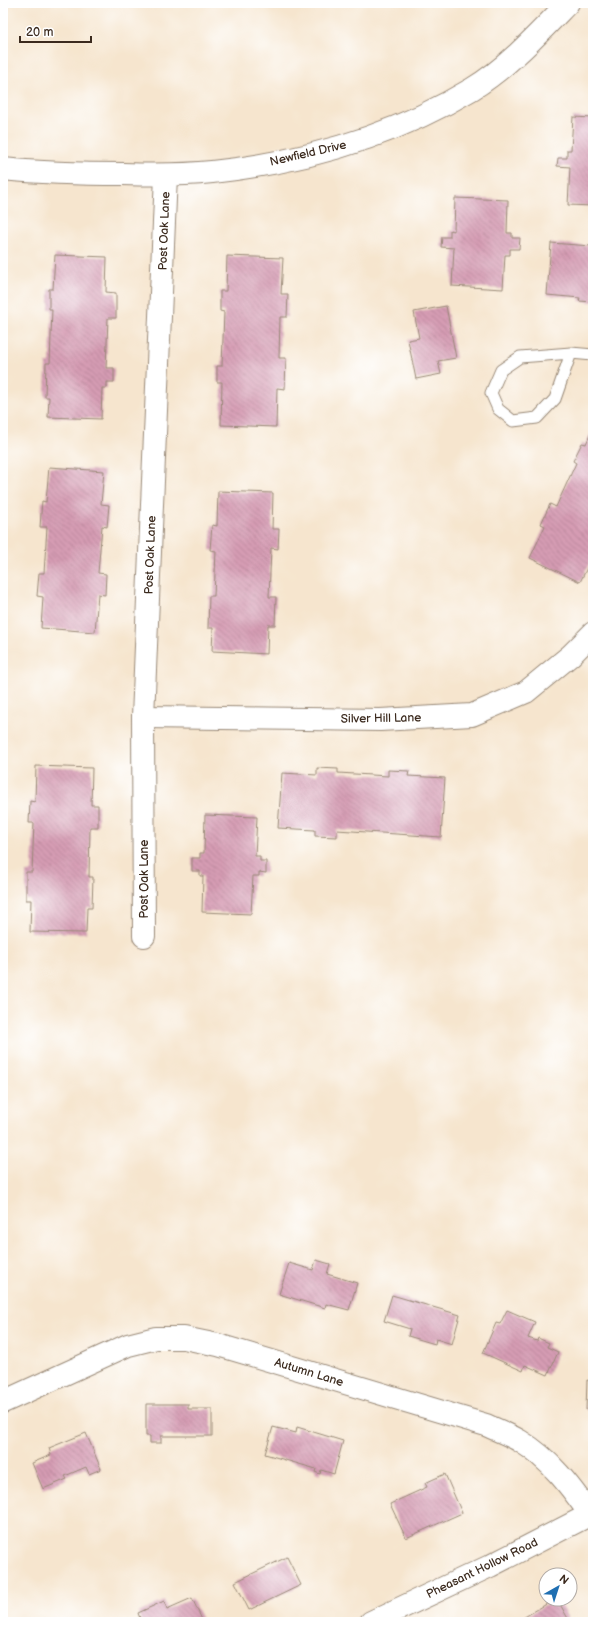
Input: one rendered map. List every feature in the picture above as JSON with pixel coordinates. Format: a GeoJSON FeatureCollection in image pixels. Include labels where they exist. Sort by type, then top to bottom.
{"type":"FeatureCollection","features":[{"type":"Feature","properties":{"kind":"street","name":"Newfield Drive"},"geometry":{"type":"LineString","coordinates":[[3,169],[54,173],[166,175],[212,172],[305,156],[349,144],[392,129],[433,110],[473,88],[507,63],[568,3]]}},
{"type":"Feature","properties":{"kind":"street","name":"Post Oak Lane"},"geometry":{"type":"LineString","coordinates":[[144,936],[143,717],[166,175]]}},
{"type":"Feature","properties":{"kind":"street","name":"Silver Hill Lane"},"geometry":{"type":"LineString","coordinates":[[143,717],[380,720],[472,715],[526,692],[571,655],[593,634]]}},
{"type":"Feature","properties":{"kind":"street","name":"Autumn Lane"},"geometry":{"type":"LineString","coordinates":[[3,1402],[128,1345],[156,1338],[184,1338],[218,1344],[486,1425],[520,1440],[546,1459],[567,1482],[591,1514]]}},
{"type":"Feature","properties":{"kind":"street","name":"Pheasant Hollow Road"},"geometry":{"type":"LineString","coordinates":[[371,1622],[490,1566],[591,1514]]}},
{"type":"Feature","properties":{"kind":"lane"},"geometry":{"type":"LineString","coordinates":[[571,353],[555,399],[537,418],[513,421],[498,409],[491,393],[501,370],[520,357],[571,353],[593,355]]}},
{"type":"Feature","properties":{"kind":"building"},"geometry":{"type":"Polygon","coordinates":[[[573,117],[593,118],[593,206],[568,205],[570,167],[557,166],[558,158],[567,158],[567,150],[571,150],[573,117]]]}},
{"type":"Feature","properties":{"kind":"building"},"geometry":{"type":"Polygon","coordinates":[[[455,198],[508,200],[507,233],[512,233],[512,238],[520,238],[519,249],[510,249],[510,255],[505,255],[503,289],[452,286],[454,248],[441,247],[442,237],[450,237],[450,230],[454,231],[455,198]]]}},
{"type":"Feature","properties":{"kind":"building"},"geometry":{"type":"Polygon","coordinates":[[[591,241],[593,241],[593,302],[579,301],[580,298],[547,295],[551,243],[591,246],[591,241]]]}},
{"type":"Feature","properties":{"kind":"building"},"geometry":{"type":"Polygon","coordinates":[[[55,255],[107,257],[106,292],[116,293],[116,318],[108,318],[106,368],[114,368],[114,382],[107,382],[107,388],[102,388],[101,419],[48,417],[49,397],[45,397],[46,363],[50,363],[52,309],[49,309],[49,289],[53,289],[55,255]]]}},
{"type":"Feature","properties":{"kind":"building"},"geometry":{"type":"Polygon","coordinates":[[[227,256],[283,258],[281,294],[288,294],[287,317],[280,317],[279,358],[286,358],[285,389],[277,388],[276,427],[221,425],[222,382],[217,382],[217,366],[222,366],[224,312],[220,311],[220,291],[226,291],[227,256]]]}},
{"type":"Feature","properties":{"kind":"building"},"geometry":{"type":"Polygon","coordinates":[[[446,306],[456,358],[438,361],[441,374],[416,379],[408,340],[419,338],[414,312],[446,306]]]}},
{"type":"Feature","properties":{"kind":"building"},"geometry":{"type":"Polygon","coordinates":[[[593,428],[593,556],[580,582],[530,558],[545,526],[541,524],[550,504],[556,507],[576,463],[573,461],[582,443],[586,444],[593,428]]]}},
{"type":"Feature","properties":{"kind":"building"},"geometry":{"type":"Polygon","coordinates":[[[49,467],[104,471],[101,504],[109,505],[107,527],[102,526],[98,573],[106,574],[105,595],[98,594],[95,632],[41,628],[43,597],[37,596],[39,573],[44,573],[47,527],[40,527],[42,501],[46,502],[49,467]]]}},
{"type":"Feature","properties":{"kind":"building"},"geometry":{"type":"Polygon","coordinates":[[[218,491],[273,493],[272,529],[279,529],[278,549],[271,548],[269,597],[276,597],[275,625],[268,625],[267,654],[212,651],[213,628],[208,628],[209,596],[214,596],[216,551],[210,550],[212,525],[217,526],[218,491]]]}},
{"type":"Feature","properties":{"kind":"building"},"geometry":{"type":"Polygon","coordinates":[[[36,766],[92,768],[91,805],[98,805],[98,827],[90,827],[89,877],[93,877],[92,908],[87,908],[86,933],[30,932],[31,900],[26,900],[26,872],[32,872],[34,823],[29,823],[30,801],[35,802],[36,766]]]}},
{"type":"Feature","properties":{"kind":"building"},"geometry":{"type":"Polygon","coordinates":[[[317,768],[338,769],[338,773],[388,776],[388,770],[409,771],[408,776],[445,778],[441,837],[337,830],[337,837],[315,836],[315,830],[278,828],[282,773],[317,775],[317,768]]]}},
{"type":"Feature","properties":{"kind":"building"},"geometry":{"type":"Polygon","coordinates":[[[205,815],[257,817],[255,856],[260,856],[260,861],[266,861],[266,873],[259,872],[259,876],[253,876],[251,914],[202,912],[203,876],[200,876],[200,871],[192,871],[192,858],[200,858],[200,853],[204,853],[205,815]]]}},
{"type":"Feature","properties":{"kind":"building"},"geometry":{"type":"Polygon","coordinates":[[[316,1260],[330,1264],[327,1274],[357,1283],[349,1310],[326,1304],[325,1308],[279,1294],[289,1263],[313,1270],[316,1260]]]}},
{"type":"Feature","properties":{"kind":"building"},"geometry":{"type":"Polygon","coordinates":[[[392,1295],[460,1315],[452,1344],[436,1339],[435,1344],[408,1336],[410,1329],[384,1321],[392,1295]]]}},
{"type":"Feature","properties":{"kind":"building"},"geometry":{"type":"Polygon","coordinates":[[[507,1310],[535,1322],[528,1338],[537,1341],[538,1338],[549,1343],[547,1347],[558,1352],[548,1375],[525,1365],[523,1371],[483,1353],[496,1323],[500,1324],[507,1310]]]}},
{"type":"Feature","properties":{"kind":"building"},"geometry":{"type":"Polygon","coordinates":[[[591,1375],[593,1375],[593,1411],[586,1410],[587,1380],[590,1381],[591,1375]]]}},
{"type":"Feature","properties":{"kind":"building"},"geometry":{"type":"Polygon","coordinates":[[[146,1404],[188,1404],[188,1409],[212,1409],[212,1436],[161,1436],[161,1443],[150,1443],[150,1436],[146,1436],[146,1404]]]}},
{"type":"Feature","properties":{"kind":"building"},"geometry":{"type":"Polygon","coordinates":[[[273,1427],[296,1433],[297,1427],[343,1441],[334,1474],[321,1470],[320,1474],[315,1472],[316,1469],[265,1454],[273,1427]]]}},
{"type":"Feature","properties":{"kind":"building"},"geometry":{"type":"Polygon","coordinates":[[[86,1433],[101,1469],[89,1474],[86,1467],[65,1476],[67,1479],[43,1489],[32,1463],[51,1455],[49,1448],[86,1433]]]}},
{"type":"Feature","properties":{"kind":"building"},"geometry":{"type":"Polygon","coordinates":[[[445,1474],[462,1513],[406,1538],[390,1504],[427,1487],[425,1483],[445,1474]]]}},
{"type":"Feature","properties":{"kind":"building"},"geometry":{"type":"Polygon","coordinates":[[[287,1557],[301,1585],[249,1610],[235,1582],[287,1557]]]}},
{"type":"Feature","properties":{"kind":"building"},"geometry":{"type":"Polygon","coordinates":[[[192,1598],[203,1622],[138,1622],[141,1621],[138,1613],[164,1601],[167,1609],[192,1598]]]}},
{"type":"Feature","properties":{"kind":"building"},"geometry":{"type":"Polygon","coordinates":[[[541,1607],[562,1607],[570,1622],[516,1622],[541,1607]]]}}]}
